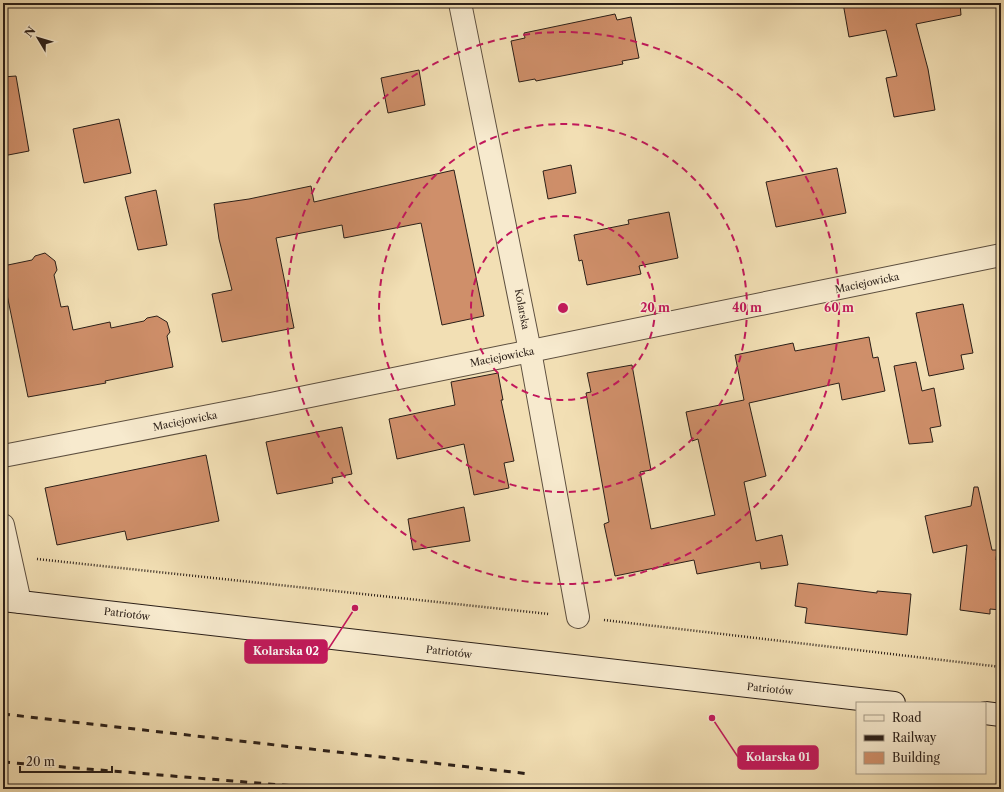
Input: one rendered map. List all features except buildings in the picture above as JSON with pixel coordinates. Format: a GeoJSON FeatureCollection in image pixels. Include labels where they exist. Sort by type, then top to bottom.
{"type":"FeatureCollection","features":[{"type":"Feature","properties":{"kind":"street","name":"Kolarska"},"geometry":{"type":"LineString","coordinates":[[460,3],[530,351],[578,617]]}},
{"type":"Feature","properties":{"kind":"street","name":"Maciejowicka"},"geometry":{"type":"LineString","coordinates":[[3,456],[271,404],[1001,255]]}},
{"type":"Feature","properties":{"kind":"street"},"geometry":{"type":"LineString","coordinates":[[3,525],[10,556],[11,601]]}},
{"type":"Feature","properties":{"kind":"street","name":"Patriotów"},"geometry":{"type":"LineString","coordinates":[[11,601],[885,702]]}},
{"type":"Feature","properties":{"kind":"street"},"geometry":{"type":"LineString","coordinates":[[986,713],[1001,715]]}},
{"type":"Feature","properties":{"kind":"path"},"geometry":{"type":"LineString","coordinates":[[10,556],[578,617],[1001,666]]}},
{"type":"Feature","properties":{"kind":"railway"},"geometry":{"type":"LineString","coordinates":[[3,714],[530,774]]}},
{"type":"Feature","properties":{"kind":"railway"},"geometry":{"type":"LineString","coordinates":[[3,762],[330,789]]}},
{"type":"Feature","properties":{"kind":"place","name":"Kolarska 02"},"geometry":{"type":"Point","coordinates":[355,608]}},
{"type":"Feature","properties":{"kind":"place","name":"Kolarska 01"},"geometry":{"type":"Point","coordinates":[712,718]}}]}
